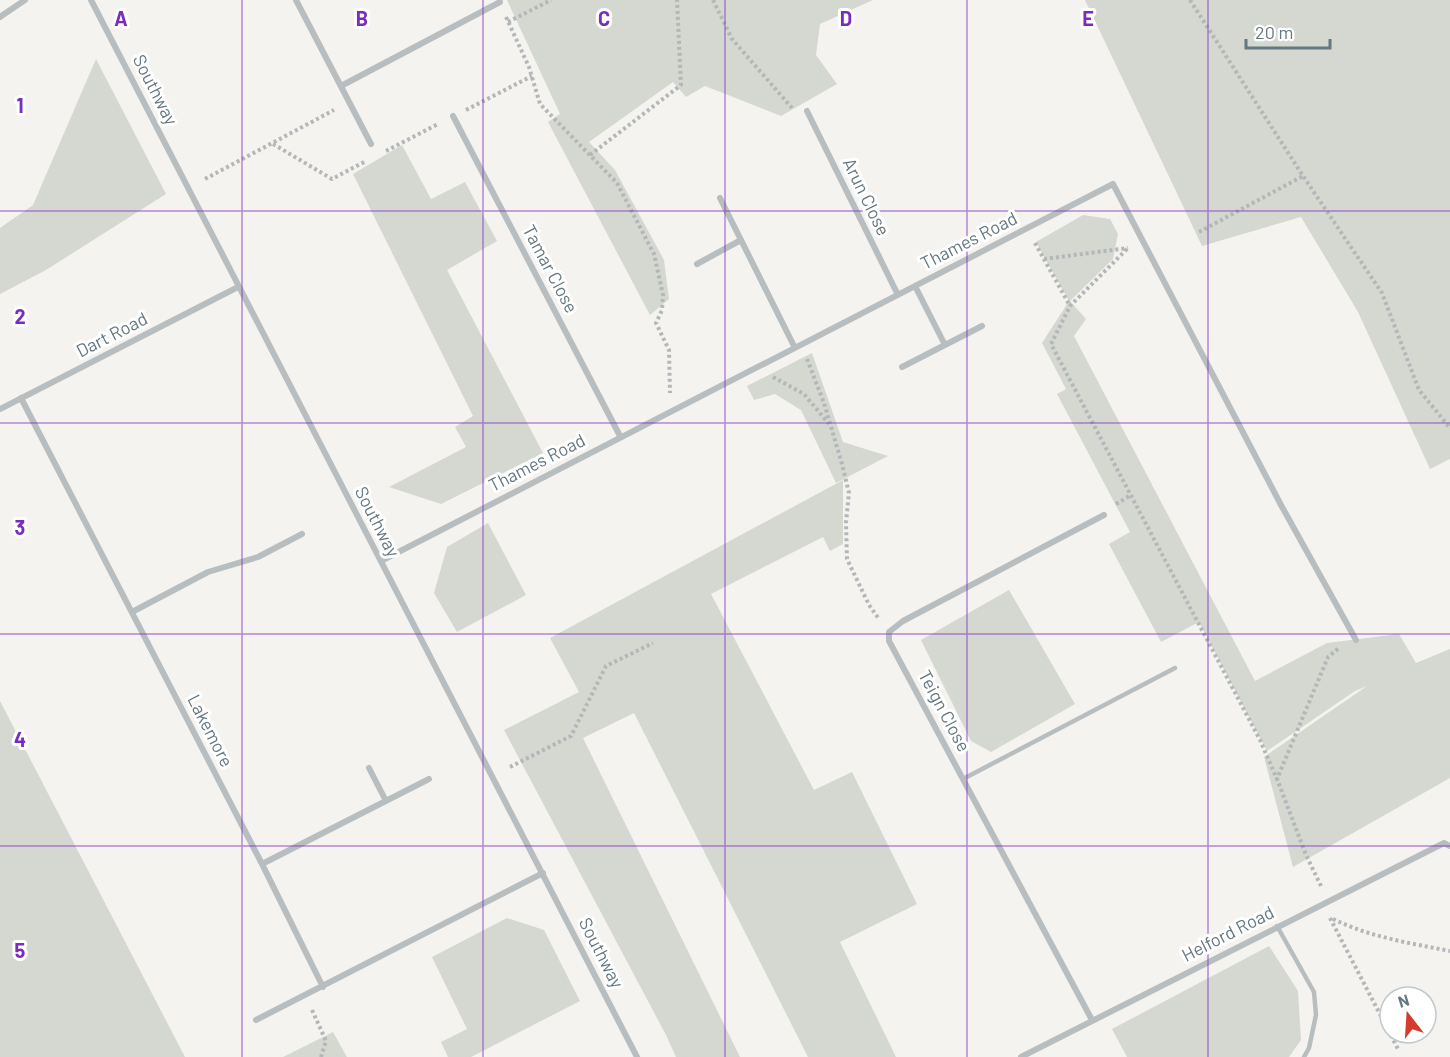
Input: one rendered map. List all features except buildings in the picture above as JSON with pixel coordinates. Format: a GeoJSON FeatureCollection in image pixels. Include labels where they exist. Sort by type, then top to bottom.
{"type":"FeatureCollection","features":[{"type":"Feature","properties":{"kind":"street"},"geometry":{"type":"LineString","coordinates":[[0,17],[25,0]]}},
{"type":"Feature","properties":{"kind":"street","name":"Southway"},"geometry":{"type":"LineString","coordinates":[[91,0],[637,1057]]}},
{"type":"Feature","properties":{"kind":"street"},"geometry":{"type":"LineString","coordinates":[[296,0],[372,144]]}},
{"type":"Feature","properties":{"kind":"street"},"geometry":{"type":"LineString","coordinates":[[341,86],[500,2]]}},
{"type":"Feature","properties":{"kind":"street","name":"Arun Close"},"geometry":{"type":"LineString","coordinates":[[807,111],[898,296]]}},
{"type":"Feature","properties":{"kind":"street","name":"Tamar Close"},"geometry":{"type":"LineString","coordinates":[[453,117],[620,436]]}},
{"type":"Feature","properties":{"kind":"street","name":"Thames Road"},"geometry":{"type":"LineString","coordinates":[[381,561],[1113,184],[1281,505],[1356,640]]}},
{"type":"Feature","properties":{"kind":"street"},"geometry":{"type":"LineString","coordinates":[[720,198],[795,346]]}},
{"type":"Feature","properties":{"kind":"street"},"geometry":{"type":"LineString","coordinates":[[697,264],[741,240]]}},
{"type":"Feature","properties":{"kind":"street"},"geometry":{"type":"LineString","coordinates":[[915,286],[945,345]]}},
{"type":"Feature","properties":{"kind":"street","name":"Dart Road"},"geometry":{"type":"LineString","coordinates":[[0,410],[238,287]]}},
{"type":"Feature","properties":{"kind":"street"},"geometry":{"type":"LineString","coordinates":[[902,368],[982,326]]}},
{"type":"Feature","properties":{"kind":"street","name":"Lakemore"},"geometry":{"type":"LineString","coordinates":[[21,398],[262,864],[323,987]]}},
{"type":"Feature","properties":{"kind":"street"},"geometry":{"type":"LineString","coordinates":[[888,632],[903,621],[1104,515]]}},
{"type":"Feature","properties":{"kind":"street"},"geometry":{"type":"LineString","coordinates":[[132,612],[208,572],[258,558],[302,534]]}},
{"type":"Feature","properties":{"kind":"street","name":"Teign Close"},"geometry":{"type":"LineString","coordinates":[[888,632],[889,641],[1092,1020]]}},
{"type":"Feature","properties":{"kind":"street"},"geometry":{"type":"LineString","coordinates":[[369,768],[386,801]]}},
{"type":"Feature","properties":{"kind":"street"},"geometry":{"type":"LineString","coordinates":[[262,864],[429,779]]}},
{"type":"Feature","properties":{"kind":"street","name":"Helford Road"},"geometry":{"type":"LineString","coordinates":[[1021,1057],[1327,900],[1444,843],[1450,846]]}},
{"type":"Feature","properties":{"kind":"street"},"geometry":{"type":"LineString","coordinates":[[256,1020],[309,995],[543,873]]}},
{"type":"Feature","properties":{"kind":"lane"},"geometry":{"type":"LineString","coordinates":[[963,779],[1175,668]]}},
{"type":"Feature","properties":{"kind":"lane"},"geometry":{"type":"LineString","coordinates":[[1277,926],[1314,992],[1316,1016],[1309,1048],[1304,1057]]}},
{"type":"Feature","properties":{"kind":"path"},"geometry":{"type":"LineString","coordinates":[[508,22],[551,0]]}},
{"type":"Feature","properties":{"kind":"path"},"geometry":{"type":"LineString","coordinates":[[590,155],[681,85],[677,0]]}},
{"type":"Feature","properties":{"kind":"path"},"geometry":{"type":"LineString","coordinates":[[714,0],[732,39],[794,110]]}},
{"type":"Feature","properties":{"kind":"path"},"geometry":{"type":"LineString","coordinates":[[1190,0],[1303,176],[1382,293],[1419,390],[1450,428]]}},
{"type":"Feature","properties":{"kind":"path"},"geometry":{"type":"LineString","coordinates":[[500,2],[532,76],[540,104],[617,183],[654,254],[663,295],[662,310],[656,323],[669,350],[670,393]]}},
{"type":"Feature","properties":{"kind":"path"},"geometry":{"type":"LineString","coordinates":[[382,153],[532,76]]}},
{"type":"Feature","properties":{"kind":"path"},"geometry":{"type":"LineString","coordinates":[[205,179],[349,102]]}},
{"type":"Feature","properties":{"kind":"path"},"geometry":{"type":"LineString","coordinates":[[273,144],[332,179],[372,158]]}},
{"type":"Feature","properties":{"kind":"path"},"geometry":{"type":"LineString","coordinates":[[1199,232],[1303,176]]}},
{"type":"Feature","properties":{"kind":"path"},"geometry":{"type":"LineString","coordinates":[[1033,240],[1070,306]]}},
{"type":"Feature","properties":{"kind":"path"},"geometry":{"type":"LineString","coordinates":[[1044,259],[1128,248],[1147,250]]}},
{"type":"Feature","properties":{"kind":"path"},"geometry":{"type":"LineString","coordinates":[[1128,248],[1070,306],[1051,344],[1260,740],[1306,855],[1327,900]]}},
{"type":"Feature","properties":{"kind":"path"},"geometry":{"type":"LineString","coordinates":[[795,346],[807,358],[831,426],[849,493],[846,522],[847,559],[869,605],[888,632]]}},
{"type":"Feature","properties":{"kind":"path"},"geometry":{"type":"LineString","coordinates":[[773,376],[804,394],[831,426]]}},
{"type":"Feature","properties":{"kind":"path"},"geometry":{"type":"LineString","coordinates":[[510,767],[571,736],[606,666],[653,643]]}},
{"type":"Feature","properties":{"kind":"path"},"geometry":{"type":"LineString","coordinates":[[1277,779],[1328,657],[1339,648]]}},
{"type":"Feature","properties":{"kind":"path"},"geometry":{"type":"LineString","coordinates":[[1398,1049],[1330,917],[1355,930],[1383,938],[1450,951]]}},
{"type":"Feature","properties":{"kind":"path"},"geometry":{"type":"LineString","coordinates":[[309,995],[312,1010],[326,1041],[321,1057]]}},
{"type":"Feature","properties":{"kind":"shaded area"},"geometry":{"type":"Polygon","coordinates":[[[507,0],[873,0],[820,24],[816,55],[837,84],[781,116],[705,86],[686,97],[673,82],[589,142],[615,170],[664,260],[669,299],[650,315],[548,122],[560,114],[507,0]]]}},
{"type":"Feature","properties":{"kind":"shaded area"},"geometry":{"type":"Polygon","coordinates":[[[1085,0],[1450,0],[1450,459],[1430,469],[1358,312],[1301,217],[1202,246],[1085,0]]]}},
{"type":"Feature","properties":{"kind":"shaded area"},"geometry":{"type":"Polygon","coordinates":[[[96,59],[166,194],[46,270],[0,294],[0,228],[33,205],[96,59]]]}},
{"type":"Feature","properties":{"kind":"shaded area"},"geometry":{"type":"Polygon","coordinates":[[[402,145],[431,199],[465,182],[497,241],[447,270],[543,453],[441,504],[389,487],[466,447],[455,427],[473,416],[353,174],[402,145]]]}},
{"type":"Feature","properties":{"kind":"shaded area"},"geometry":{"type":"Polygon","coordinates":[[[1083,215],[1110,219],[1118,234],[1113,259],[1070,301],[1086,319],[1074,336],[1255,681],[1327,643],[1399,634],[1416,663],[1450,649],[1450,778],[1293,867],[1264,757],[1367,686],[1355,691],[1267,751],[1199,622],[1161,642],[1109,544],[1130,532],[1057,394],[1066,389],[1042,343],[1069,301],[1036,242],[1083,215]]]}},
{"type":"Feature","properties":{"kind":"shaded area"},"geometry":{"type":"Polygon","coordinates":[[[812,353],[843,442],[888,456],[836,483],[801,410],[775,394],[754,400],[747,386],[812,353]]]}},
{"type":"Feature","properties":{"kind":"shaded area"},"geometry":{"type":"Polygon","coordinates":[[[843,480],[843,544],[830,551],[823,537],[711,594],[814,790],[852,772],[917,904],[840,942],[896,1057],[808,1057],[634,713],[583,738],[740,1057],[676,1057],[504,730],[579,692],[550,638],[843,480]]]}},
{"type":"Feature","properties":{"kind":"shaded area"},"geometry":{"type":"Polygon","coordinates":[[[488,523],[526,595],[457,632],[434,593],[447,547],[488,523]]]}},
{"type":"Feature","properties":{"kind":"shaded area"},"geometry":{"type":"Polygon","coordinates":[[[1009,590],[1075,704],[991,752],[971,741],[921,640],[1009,590]]]}},
{"type":"Feature","properties":{"kind":"shaded area"},"geometry":{"type":"Polygon","coordinates":[[[0,701],[185,1057],[0,1057],[0,701]]]}},
{"type":"Feature","properties":{"kind":"shaded area"},"geometry":{"type":"Polygon","coordinates":[[[507,918],[544,930],[580,1001],[471,1057],[448,1057],[441,1042],[467,1029],[432,957],[507,918]]]}},
{"type":"Feature","properties":{"kind":"shaded area"},"geometry":{"type":"Polygon","coordinates":[[[1269,946],[1298,991],[1301,1040],[1289,1057],[1127,1057],[1112,1029],[1269,946]]]}},
{"type":"Feature","properties":{"kind":"shaded area"},"geometry":{"type":"Polygon","coordinates":[[[333,1032],[347,1057],[283,1057],[333,1032]]]}}]}
